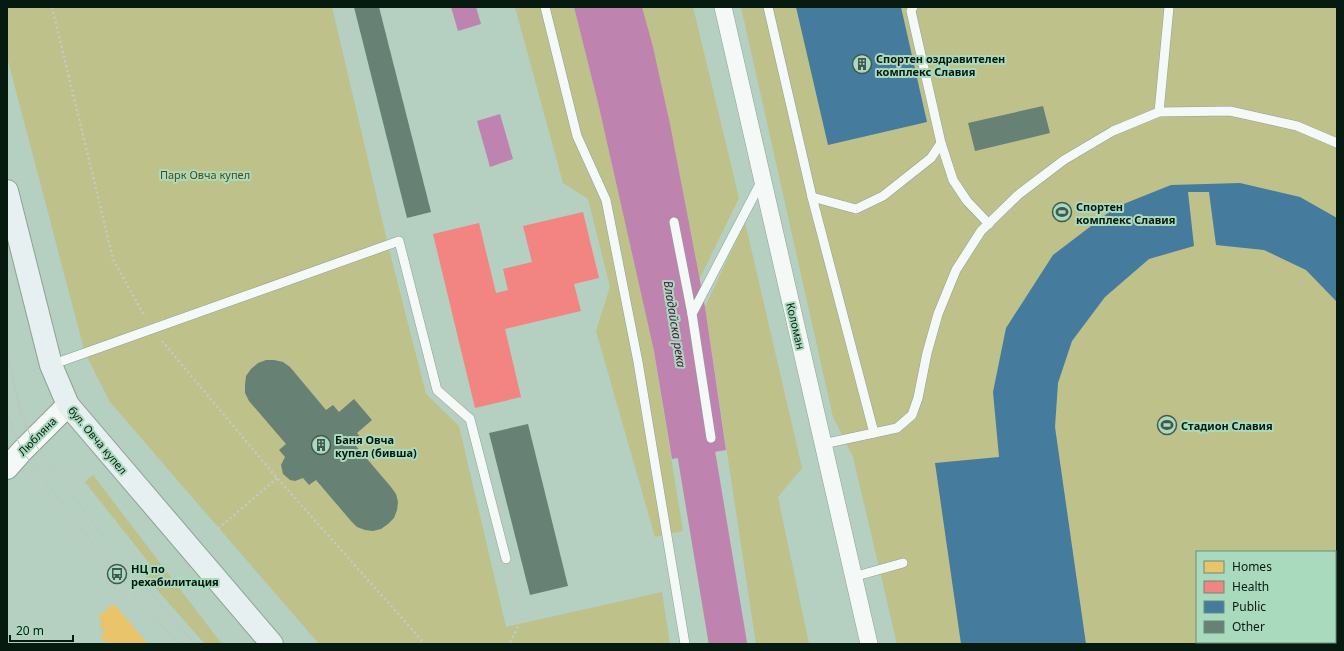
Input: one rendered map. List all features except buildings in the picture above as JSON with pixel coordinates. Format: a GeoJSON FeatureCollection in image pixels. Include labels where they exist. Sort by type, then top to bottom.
{"type":"FeatureCollection","features":[{"type":"Feature","properties":{"kind":"main road","name":"бул. Овча купел"},"geometry":{"type":"LineString","coordinates":[[7,191],[50,364],[68,405],[272,644]]}},
{"type":"Feature","properties":{"kind":"street","name":"Коломан"},"geometry":{"type":"LineString","coordinates":[[723,7],[869,644]]}},
{"type":"Feature","properties":{"kind":"street","name":"Любляна"},"geometry":{"type":"LineString","coordinates":[[7,468],[68,405]]}},
{"type":"Feature","properties":{"kind":"lane"},"geometry":{"type":"LineString","coordinates":[[545,7],[577,136],[606,200],[639,370],[685,644]]}},
{"type":"Feature","properties":{"kind":"lane"},"geometry":{"type":"LineString","coordinates":[[768,7],[812,197],[874,433]]}},
{"type":"Feature","properties":{"kind":"lane"},"geometry":{"type":"LineString","coordinates":[[913,7],[911,11],[941,143],[952,180],[967,201],[989,224]]}},
{"type":"Feature","properties":{"kind":"lane"},"geometry":{"type":"LineString","coordinates":[[1159,112],[1169,7]]}},
{"type":"Feature","properties":{"kind":"lane"},"geometry":{"type":"LineString","coordinates":[[823,444],[896,428],[912,415],[918,398],[927,353],[938,314],[956,270],[981,231],[1018,195],[1064,160],[1113,131],[1159,112],[1230,111],[1297,126],[1337,143]]}},
{"type":"Feature","properties":{"kind":"lane"},"geometry":{"type":"LineString","coordinates":[[812,197],[856,209],[883,196],[931,158],[941,143]]}},
{"type":"Feature","properties":{"kind":"lane"},"geometry":{"type":"LineString","coordinates":[[692,314],[762,179]]}},
{"type":"Feature","properties":{"kind":"lane"},"geometry":{"type":"LineString","coordinates":[[674,222],[692,314],[711,438]]}},
{"type":"Feature","properties":{"kind":"lane"},"geometry":{"type":"LineString","coordinates":[[50,364],[152,330],[399,241],[437,390],[470,419],[506,559]]}},
{"type":"Feature","properties":{"kind":"lane"},"geometry":{"type":"LineString","coordinates":[[853,577],[903,563]]}},
{"type":"Feature","properties":{"kind":"path"},"geometry":{"type":"LineString","coordinates":[[52,7],[113,259],[152,330],[278,478],[425,644]]}},
{"type":"Feature","properties":{"kind":"path"},"geometry":{"type":"LineString","coordinates":[[341,7],[399,241]]}},
{"type":"Feature","properties":{"kind":"path"},"geometry":{"type":"LineString","coordinates":[[72,455],[77,451]]}},
{"type":"Feature","properties":{"kind":"path"},"geometry":{"type":"LineString","coordinates":[[56,458],[78,484],[94,471]]}},
{"type":"Feature","properties":{"kind":"path"},"geometry":{"type":"LineString","coordinates":[[36,477],[46,491],[41,494]]}},
{"type":"Feature","properties":{"kind":"path"},"geometry":{"type":"LineString","coordinates":[[29,478],[82,547],[86,559],[110,584],[123,590],[168,644]]}},
{"type":"Feature","properties":{"kind":"path"},"geometry":{"type":"LineString","coordinates":[[211,535],[278,478]]}},
{"type":"Feature","properties":{"kind":"path"},"geometry":{"type":"LineString","coordinates":[[506,559],[519,624],[510,644]]}},
{"type":"Feature","properties":{"kind":"green space","name":"Парк Овча купел"},"geometry":{"type":"Polygon","coordinates":[[[7,7],[332,7],[388,245],[426,394],[459,426],[506,627],[662,592],[670,644],[319,644],[110,402],[85,353],[7,57],[7,7]]]}},
{"type":"Feature","properties":{"kind":"green space"},"geometry":{"type":"Polygon","coordinates":[[[515,7],[574,7],[599,107],[654,351],[683,531],[655,537],[596,331],[610,287],[588,199],[563,183],[515,7]]]}},
{"type":"Feature","properties":{"kind":"green space"},"geometry":{"type":"Polygon","coordinates":[[[642,7],[693,7],[739,198],[699,280],[667,109],[642,7]]]}},
{"type":"Feature","properties":{"kind":"green space","name":"Спортен комплекс Славия"},"geometry":{"type":"Polygon","coordinates":[[[741,7],[1337,7],[1337,644],[897,644],[853,457],[833,417],[741,7]]]}},
{"type":"Feature","properties":{"kind":"green space"},"geometry":{"type":"Polygon","coordinates":[[[745,222],[802,468],[778,497],[809,644],[756,644],[705,307],[745,222]]]}},
{"type":"Feature","properties":{"kind":"green space"},"geometry":{"type":"Polygon","coordinates":[[[93,475],[223,644],[205,644],[145,576],[150,564],[85,482],[93,475]]]}},
{"type":"Feature","properties":{"kind":"water"},"geometry":{"type":"Polygon","coordinates":[[[451,7],[476,7],[481,24],[458,31],[451,7]]]}},
{"type":"Feature","properties":{"kind":"water"},"geometry":{"type":"Polygon","coordinates":[[[574,7],[642,7],[653,47],[670,124],[705,307],[726,450],[672,459],[654,351],[599,107],[574,7]]]}},
{"type":"Feature","properties":{"kind":"water"},"geometry":{"type":"Polygon","coordinates":[[[500,114],[513,159],[490,167],[477,121],[500,114]]]}},
{"type":"Feature","properties":{"kind":"waterway","name":"Владайска река"},"geometry":{"type":"LineString","coordinates":[[688,404],[728,644]]}},
{"type":"Feature","properties":{"kind":"tram line"},"geometry":{"type":"LineString","coordinates":[[7,354],[20,409],[32,440],[115,552],[195,644]]}},
{"type":"Feature","properties":{"kind":"tram line"},"geometry":{"type":"LineString","coordinates":[[7,413],[22,451],[104,558],[178,644]]}},
{"type":"Feature","properties":{"kind":"place","name":"Спортен оздравителен комплекс Славия"},"geometry":{"type":"Point","coordinates":[862,64]}},
{"type":"Feature","properties":{"kind":"place","name":"Спортен комплекс Славия"},"geometry":{"type":"Point","coordinates":[1062,212]}},
{"type":"Feature","properties":{"kind":"place","name":"Стадион Славия"},"geometry":{"type":"Point","coordinates":[1167,425]}},
{"type":"Feature","properties":{"kind":"place","name":"Баня Овча купел (бивша)"},"geometry":{"type":"Point","coordinates":[321,445]}},
{"type":"Feature","properties":{"kind":"place","name":"НЦ по рехабилитация"},"geometry":{"type":"Point","coordinates":[117,574]}}]}
